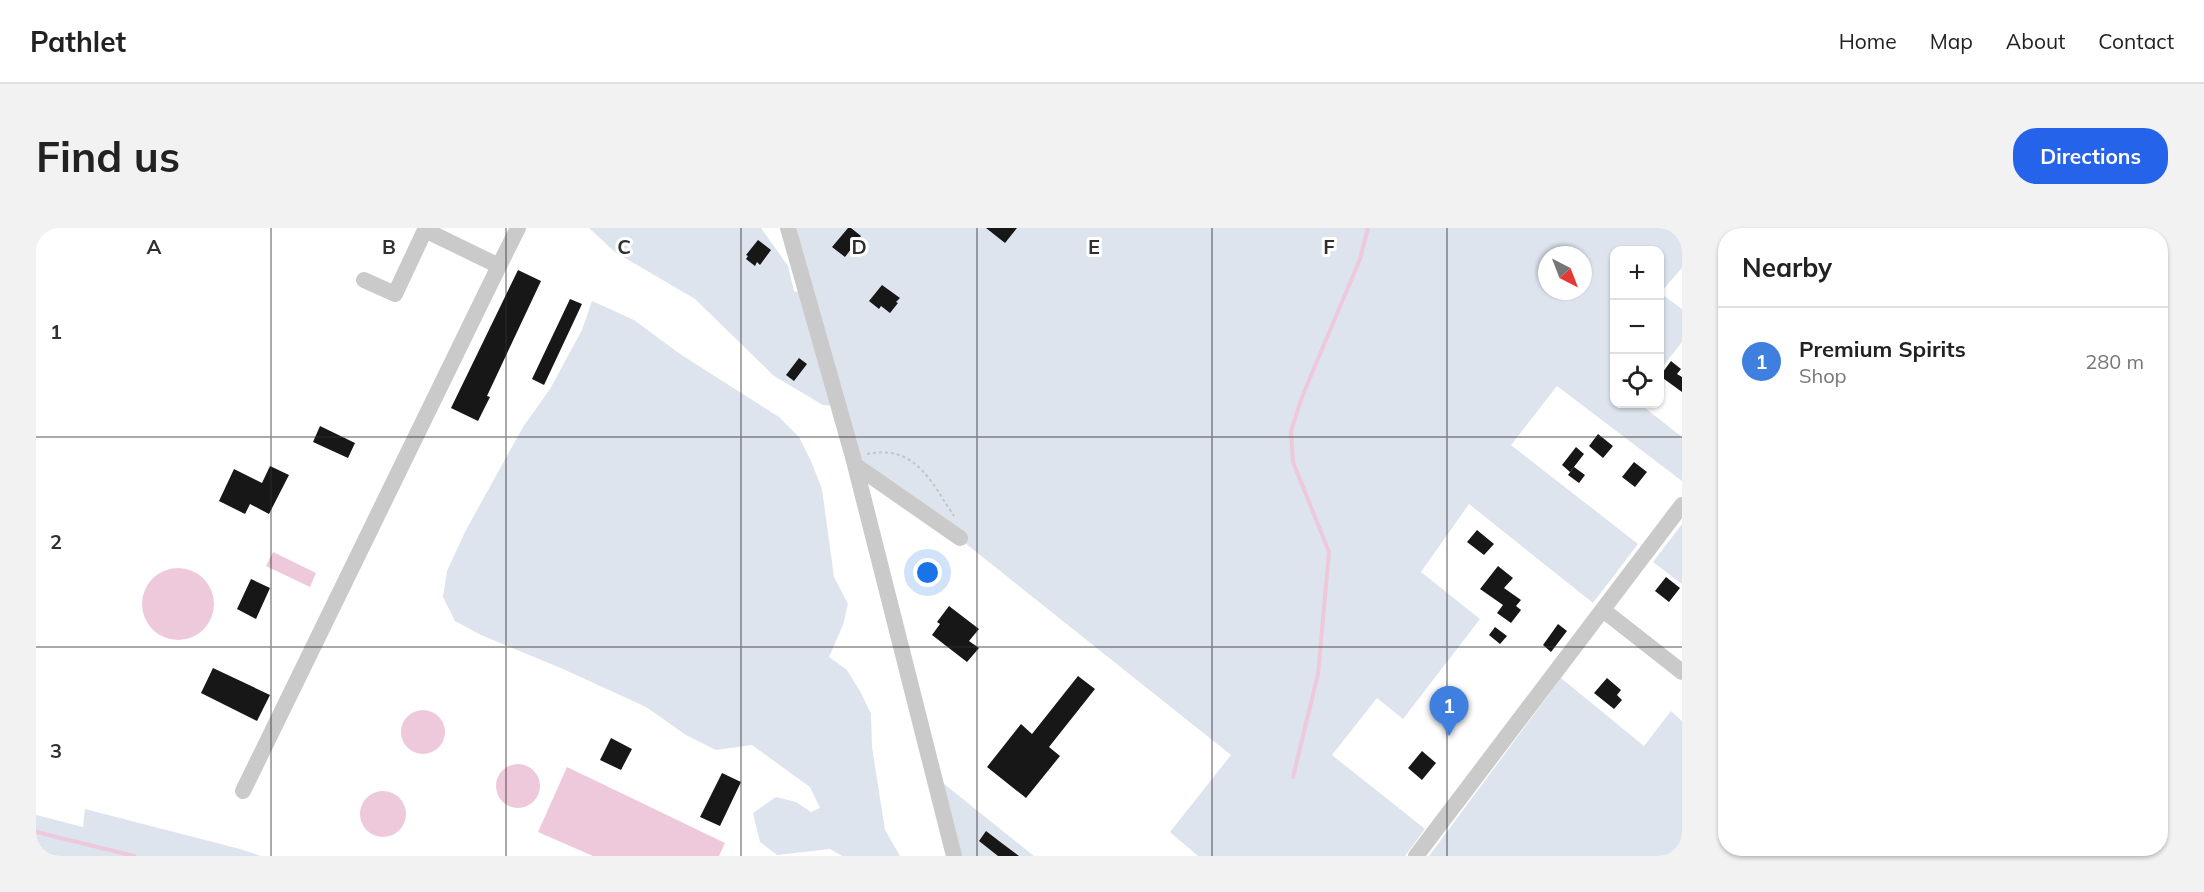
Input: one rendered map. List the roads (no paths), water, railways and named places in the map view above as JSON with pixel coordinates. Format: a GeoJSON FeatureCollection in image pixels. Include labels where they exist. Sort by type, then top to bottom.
{"type":"FeatureCollection","features":[{"type":"Feature","properties":{"kind":"street"},"geometry":{"type":"LineString","coordinates":[[243,791],[518,228]]}},
{"type":"Feature","properties":{"kind":"street"},"geometry":{"type":"LineString","coordinates":[[788,228],[854,461],[954,856]]}},
{"type":"Feature","properties":{"kind":"street"},"geometry":{"type":"LineString","coordinates":[[364,279],[395,294],[425,230],[498,266]]}},
{"type":"Feature","properties":{"kind":"street"},"geometry":{"type":"LineString","coordinates":[[854,461],[960,538]]}},
{"type":"Feature","properties":{"kind":"street"},"geometry":{"type":"LineString","coordinates":[[1416,856],[1682,505]]}},
{"type":"Feature","properties":{"kind":"street"},"geometry":{"type":"LineString","coordinates":[[1604,610],[1682,672]]}},
{"type":"Feature","properties":{"kind":"waterway"},"geometry":{"type":"LineString","coordinates":[[1293,777],[1318,674],[1329,552],[1293,462],[1291,431],[1302,397],[1360,259],[1368,228]]}},
{"type":"Feature","properties":{"kind":"waterway"},"geometry":{"type":"LineString","coordinates":[[36,832],[134,856]]}},
{"type":"Feature","properties":{"kind":"place","name":"Premium Spirits"},"geometry":{"type":"Point","coordinates":[1449,736]}}]}
